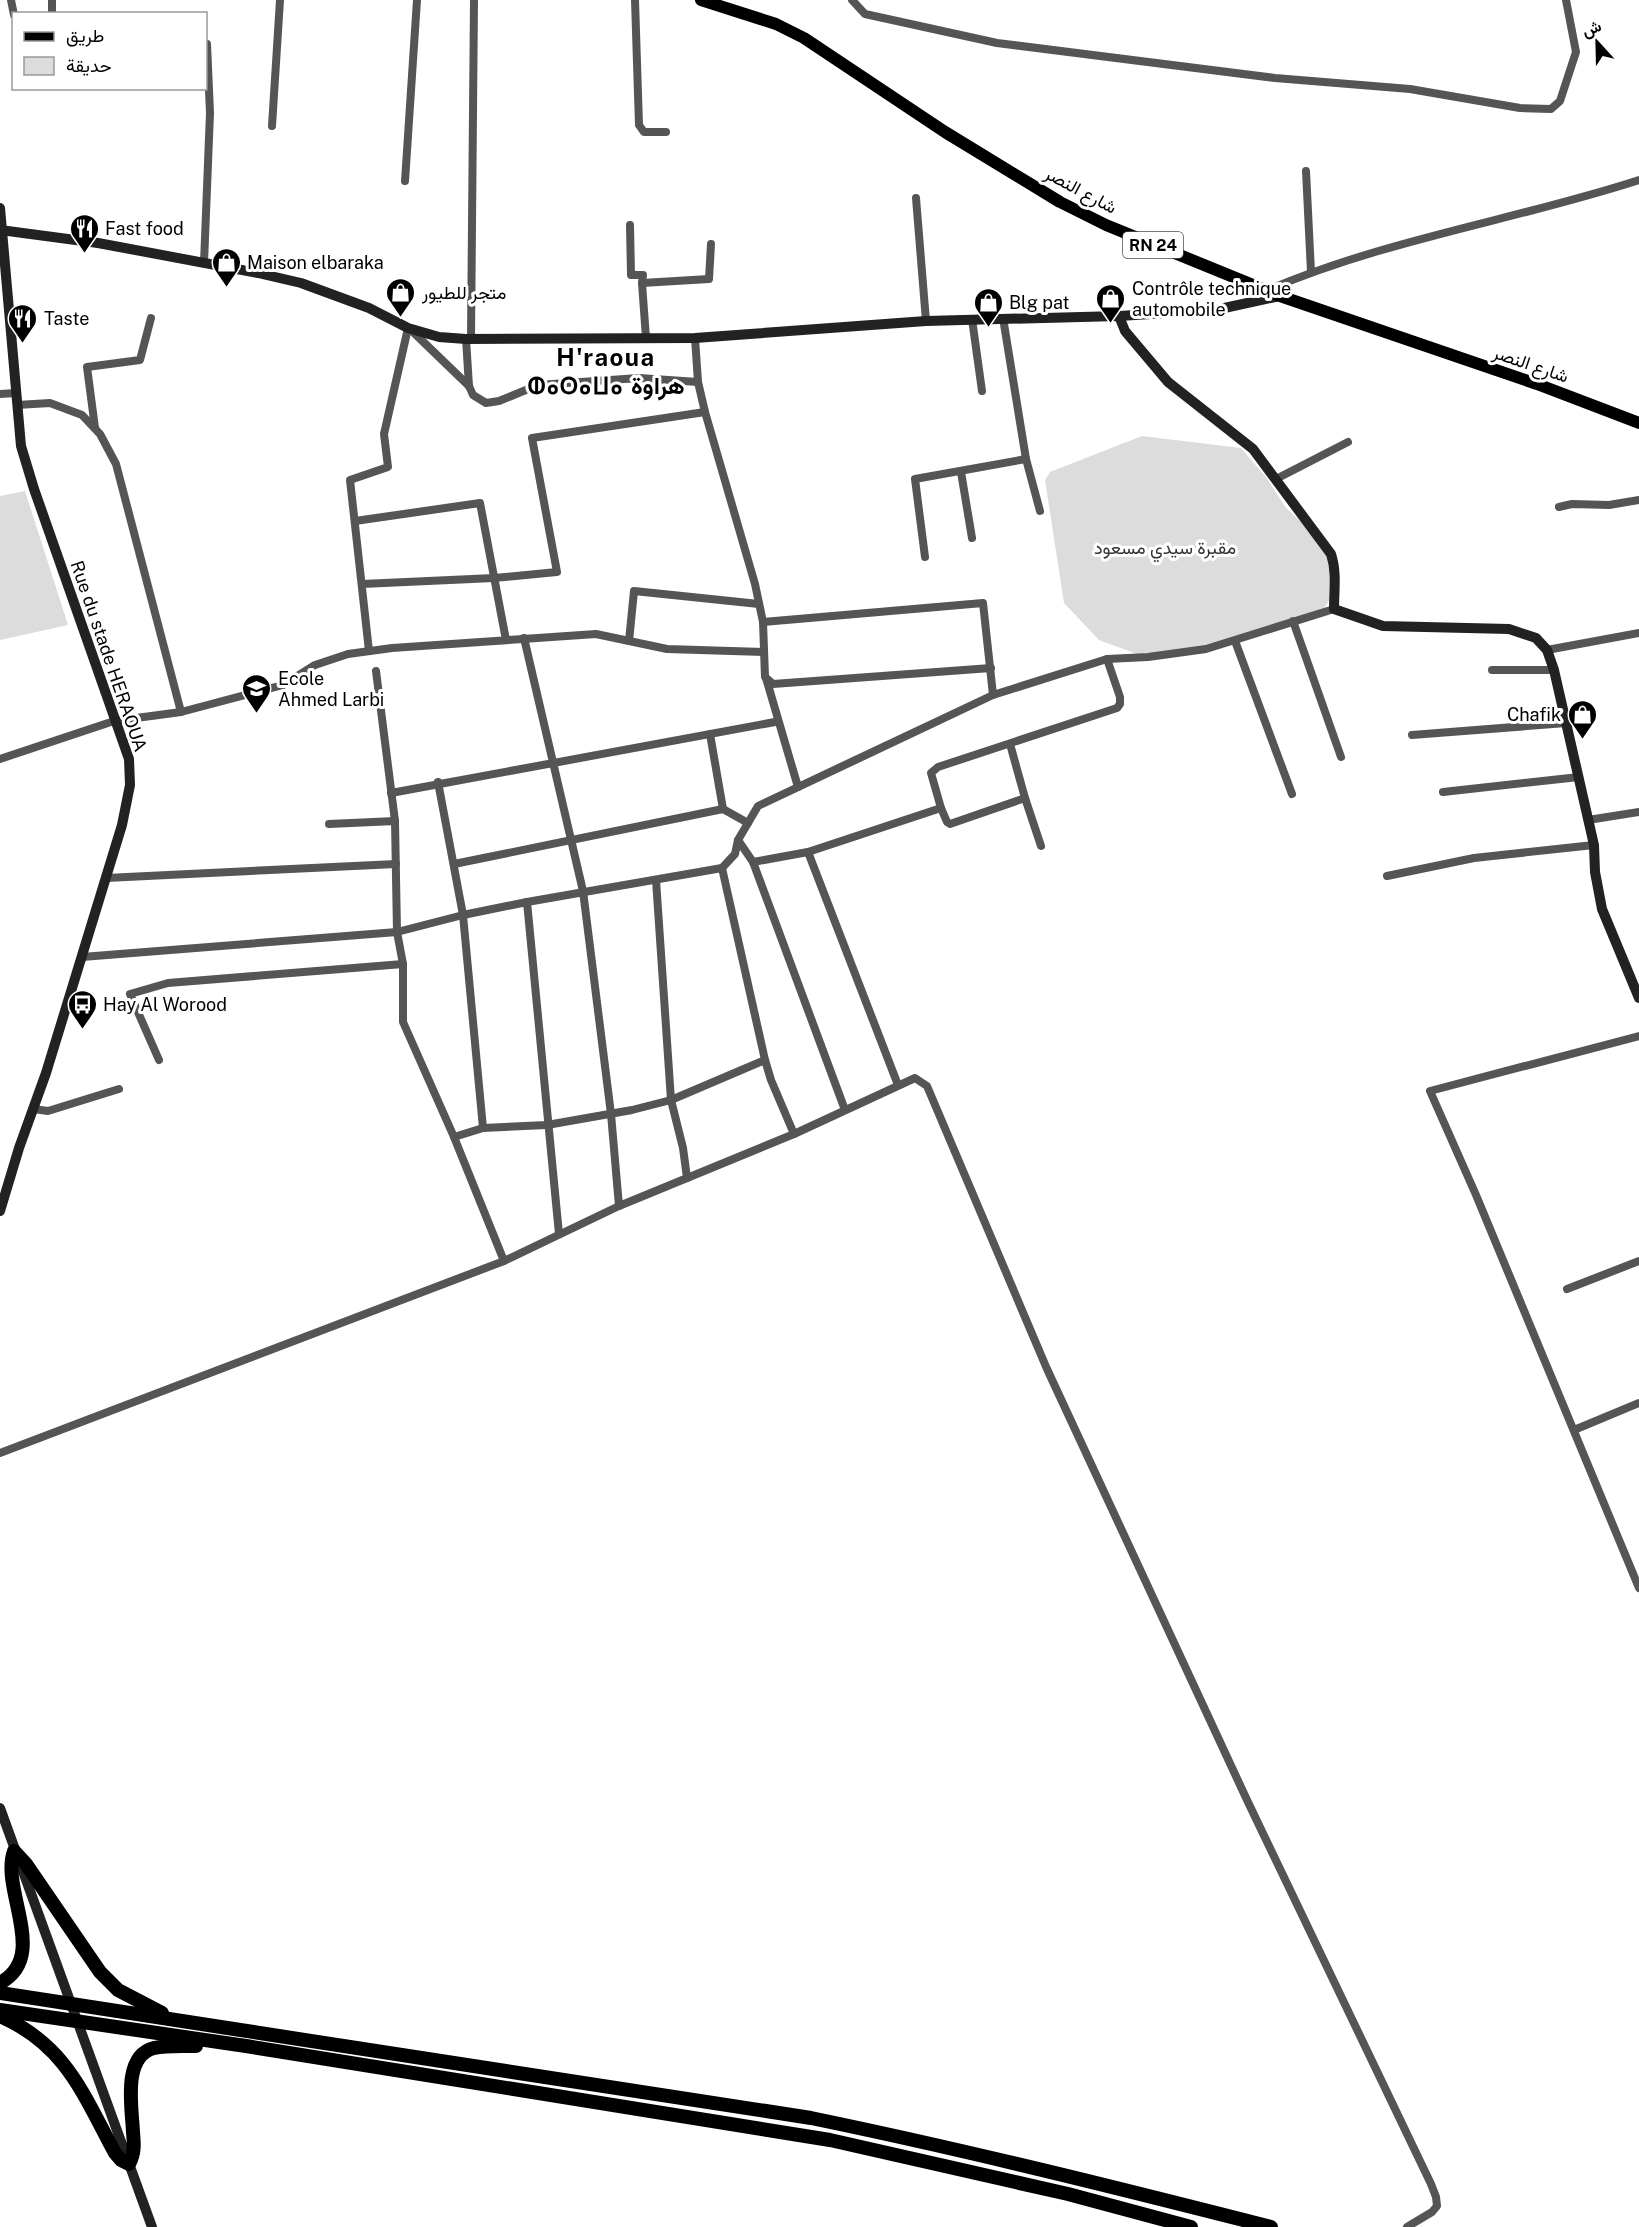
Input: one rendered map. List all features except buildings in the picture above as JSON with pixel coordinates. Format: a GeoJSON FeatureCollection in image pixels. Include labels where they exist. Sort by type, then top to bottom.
{"type":"FeatureCollection","features":[{"type":"Feature","properties":{"kind":"highway"},"geometry":{"type":"LineString","coordinates":[[0,1983],[18,1968],[21,1958],[9,1875],[10,1857],[14,1851],[32,1872],[100,1972],[118,1990],[175,2019]]}},
{"type":"Feature","properties":{"kind":"highway"},"geometry":{"type":"LineString","coordinates":[[0,1993],[811,2118],[910,2138],[1271,2227]]}},
{"type":"Feature","properties":{"kind":"highway"},"geometry":{"type":"LineString","coordinates":[[0,2010],[246,2046],[830,2140],[1068,2194],[1191,2227]]}},
{"type":"Feature","properties":{"kind":"highway"},"geometry":{"type":"LineString","coordinates":[[0,2016],[20,2025],[46,2043],[60,2058],[115,2153],[129,2164],[134,2152],[131,2081],[133,2069],[140,2056],[152,2048],[246,2046]]}},
{"type":"Feature","properties":{"kind":"main road","name":"شارع النصر"},"geometry":{"type":"LineString","coordinates":[[706,0],[776,24],[804,38],[945,132],[1060,202],[1106,225],[1274,293],[1537,384],[1639,423]]}},
{"type":"Feature","properties":{"kind":"street"},"geometry":{"type":"LineString","coordinates":[[272,126],[280,0]]}},
{"type":"Feature","properties":{"kind":"street"},"geometry":{"type":"LineString","coordinates":[[405,181],[417,0]]}},
{"type":"Feature","properties":{"kind":"street"},"geometry":{"type":"LineString","coordinates":[[474,0],[469,338],[469,386],[472,395],[486,403],[499,401],[538,385],[639,378],[699,382]]}},
{"type":"Feature","properties":{"kind":"street"},"geometry":{"type":"LineString","coordinates":[[635,0],[639,125],[644,132],[666,132]]}},
{"type":"Feature","properties":{"kind":"street"},"geometry":{"type":"LineString","coordinates":[[852,0],[865,14],[997,43],[1275,78],[1410,89],[1520,108],[1551,109],[1560,101],[1576,52],[1566,0]]}},
{"type":"Feature","properties":{"kind":"street"},"geometry":{"type":"LineString","coordinates":[[204,263],[210,113],[207,44]]}},
{"type":"Feature","properties":{"kind":"street"},"geometry":{"type":"LineString","coordinates":[[1306,171],[1311,272]]}},
{"type":"Feature","properties":{"kind":"street"},"geometry":{"type":"LineString","coordinates":[[1,230],[98,243],[258,273],[302,284],[369,308],[408,328],[439,337],[695,338],[926,321],[1119,316],[1215,310],[1274,293],[1311,272],[1410,242],[1639,180]]}},
{"type":"Feature","properties":{"kind":"street"},"geometry":{"type":"LineString","coordinates":[[916,198],[926,321]]}},
{"type":"Feature","properties":{"kind":"street","name":"Rue du stade HERAOUA"},"geometry":{"type":"LineString","coordinates":[[0,208],[21,446],[114,722],[129,759],[130,785],[122,825],[82,957],[0,1211]]}},
{"type":"Feature","properties":{"kind":"street"},"geometry":{"type":"LineString","coordinates":[[630,225],[631,276],[643,275],[645,338]]}},
{"type":"Feature","properties":{"kind":"street"},"geometry":{"type":"LineString","coordinates":[[642,283],[709,279],[711,243]]}},
{"type":"Feature","properties":{"kind":"street"},"geometry":{"type":"LineString","coordinates":[[1119,316],[1125,331],[1168,382],[1253,448],[1276,479],[1331,554],[1336,567],[1333,586],[1334,609]]}},
{"type":"Feature","properties":{"kind":"street"},"geometry":{"type":"LineString","coordinates":[[95,428],[87,367],[140,360],[151,318]]}},
{"type":"Feature","properties":{"kind":"street"},"geometry":{"type":"LineString","coordinates":[[1003,318],[1026,459],[1040,511]]}},
{"type":"Feature","properties":{"kind":"street"},"geometry":{"type":"LineString","coordinates":[[972,319],[982,391]]}},
{"type":"Feature","properties":{"kind":"street"},"geometry":{"type":"LineString","coordinates":[[408,328],[469,386]]}},
{"type":"Feature","properties":{"kind":"street"},"geometry":{"type":"LineString","coordinates":[[369,651],[350,480],[388,467],[384,434],[408,328]]}},
{"type":"Feature","properties":{"kind":"street"},"geometry":{"type":"LineString","coordinates":[[695,338],[699,382],[705,412],[743,538],[763,622],[765,677],[798,787]]}},
{"type":"Feature","properties":{"kind":"street"},"geometry":{"type":"LineString","coordinates":[[0,394],[16,393]]}},
{"type":"Feature","properties":{"kind":"street"},"geometry":{"type":"LineString","coordinates":[[17,405],[50,403],[81,414],[95,428],[116,464],[181,712]]}},
{"type":"Feature","properties":{"kind":"street"},"geometry":{"type":"LineString","coordinates":[[362,584],[494,578],[557,572],[532,438],[705,412]]}},
{"type":"Feature","properties":{"kind":"street"},"geometry":{"type":"LineString","coordinates":[[1276,479],[1348,442]]}},
{"type":"Feature","properties":{"kind":"street"},"geometry":{"type":"LineString","coordinates":[[925,557],[915,479],[1026,459]]}},
{"type":"Feature","properties":{"kind":"street"},"geometry":{"type":"LineString","coordinates":[[961,472],[972,538]]}},
{"type":"Feature","properties":{"kind":"street"},"geometry":{"type":"LineString","coordinates":[[1559,507],[1572,504],[1609,505],[1639,500]]}},
{"type":"Feature","properties":{"kind":"street"},"geometry":{"type":"LineString","coordinates":[[355,521],[480,503],[506,640]]}},
{"type":"Feature","properties":{"kind":"street"},"geometry":{"type":"LineString","coordinates":[[629,641],[634,591],[759,604]]}},
{"type":"Feature","properties":{"kind":"street"},"geometry":{"type":"LineString","coordinates":[[763,622],[983,603],[993,695]]}},
{"type":"Feature","properties":{"kind":"street"},"geometry":{"type":"LineString","coordinates":[[82,957],[397,932],[526,902],[722,868],[735,854],[738,840],[758,806],[993,695],[1107,659],[1148,657],[1206,649],[1334,609],[1383,626],[1509,629],[1536,638],[1547,650],[1554,670],[1579,777],[1593,845],[1602,909],[1639,998]]}},
{"type":"Feature","properties":{"kind":"street"},"geometry":{"type":"LineString","coordinates":[[1293,621],[1341,757]]}},
{"type":"Feature","properties":{"kind":"street"},"geometry":{"type":"LineString","coordinates":[[0,759],[114,722],[181,712],[283,685],[315,665],[348,654],[369,651],[596,633],[667,649],[764,652]]}},
{"type":"Feature","properties":{"kind":"street"},"geometry":{"type":"LineString","coordinates":[[1547,650],[1639,633]]}},
{"type":"Feature","properties":{"kind":"street"},"geometry":{"type":"LineString","coordinates":[[524,638],[583,891],[619,1206]]}},
{"type":"Feature","properties":{"kind":"street"},"geometry":{"type":"LineString","coordinates":[[1235,641],[1292,794]]}},
{"type":"Feature","properties":{"kind":"street"},"geometry":{"type":"LineString","coordinates":[[1025,798],[950,824],[941,808],[931,773],[933,770],[1117,708],[1120,704],[1120,697],[1107,659]]}},
{"type":"Feature","properties":{"kind":"street"},"geometry":{"type":"LineString","coordinates":[[765,677],[773,684],[991,668]]}},
{"type":"Feature","properties":{"kind":"street"},"geometry":{"type":"LineString","coordinates":[[1492,670],[1554,670]]}},
{"type":"Feature","properties":{"kind":"street"},"geometry":{"type":"LineString","coordinates":[[376,671],[395,821],[397,932],[403,964],[403,1022],[454,1137],[504,1261]]}},
{"type":"Feature","properties":{"kind":"street"},"geometry":{"type":"LineString","coordinates":[[391,794],[438,783],[775,722]]}},
{"type":"Feature","properties":{"kind":"street"},"geometry":{"type":"LineString","coordinates":[[1413,735],[1566,723]]}},
{"type":"Feature","properties":{"kind":"street"},"geometry":{"type":"LineString","coordinates":[[710,735],[723,809]]}},
{"type":"Feature","properties":{"kind":"street"},"geometry":{"type":"LineString","coordinates":[[1010,744],[1041,846]]}},
{"type":"Feature","properties":{"kind":"street"},"geometry":{"type":"LineString","coordinates":[[1443,792],[1579,777]]}},
{"type":"Feature","properties":{"kind":"street"},"geometry":{"type":"LineString","coordinates":[[438,783],[464,915],[483,1128]]}},
{"type":"Feature","properties":{"kind":"street"},"geometry":{"type":"LineString","coordinates":[[753,862],[808,852],[941,808]]}},
{"type":"Feature","properties":{"kind":"street"},"geometry":{"type":"LineString","coordinates":[[454,864],[723,809],[748,823]]}},
{"type":"Feature","properties":{"kind":"street"},"geometry":{"type":"LineString","coordinates":[[1588,820],[1639,812]]}},
{"type":"Feature","properties":{"kind":"street"},"geometry":{"type":"LineString","coordinates":[[329,824],[395,821]]}},
{"type":"Feature","properties":{"kind":"street"},"geometry":{"type":"LineString","coordinates":[[738,840],[753,862],[845,1110]]}},
{"type":"Feature","properties":{"kind":"street"},"geometry":{"type":"LineString","coordinates":[[1386,876],[1474,858],[1593,845]]}},
{"type":"Feature","properties":{"kind":"street"},"geometry":{"type":"LineString","coordinates":[[808,852],[898,1085]]}},
{"type":"Feature","properties":{"kind":"street"},"geometry":{"type":"LineString","coordinates":[[105,878],[396,864]]}},
{"type":"Feature","properties":{"kind":"street"},"geometry":{"type":"LineString","coordinates":[[722,868],[765,1060],[771,1080],[795,1134]]}},
{"type":"Feature","properties":{"kind":"street"},"geometry":{"type":"LineString","coordinates":[[656,880],[671,1100],[687,1178]]}},
{"type":"Feature","properties":{"kind":"street"},"geometry":{"type":"LineString","coordinates":[[526,902],[559,1234]]}},
{"type":"Feature","properties":{"kind":"street"},"geometry":{"type":"LineString","coordinates":[[159,1060],[130,994],[168,983],[403,964]]}},
{"type":"Feature","properties":{"kind":"street"},"geometry":{"type":"LineString","coordinates":[[1639,1036],[1430,1091],[1476,1195],[1639,1588]]}},
{"type":"Feature","properties":{"kind":"street"},"geometry":{"type":"LineString","coordinates":[[454,1137],[483,1128],[547,1125],[671,1100],[765,1060]]}},
{"type":"Feature","properties":{"kind":"street"},"geometry":{"type":"LineString","coordinates":[[0,1453],[504,1261],[619,1206],[795,1134],[915,1078],[927,1086],[1047,1369],[1246,1800],[1431,2184],[1437,2206],[1432,2212],[1407,2227]]}},
{"type":"Feature","properties":{"kind":"street"},"geometry":{"type":"LineString","coordinates":[[33,1109],[48,1111],[119,1089]]}},
{"type":"Feature","properties":{"kind":"street"},"geometry":{"type":"LineString","coordinates":[[1567,1289],[1639,1261]]}},
{"type":"Feature","properties":{"kind":"street"},"geometry":{"type":"LineString","coordinates":[[1574,1430],[1639,1403]]}},
{"type":"Feature","properties":{"kind":"street"},"geometry":{"type":"LineString","coordinates":[[0,1808],[152,2227]]}},
{"type":"Feature","properties":{"kind":"green space","name":"مقبرة سيدي مسعود"},"geometry":{"type":"Polygon","coordinates":[[[1142,436],[1241,448],[1266,477],[1286,508],[1313,533],[1331,562],[1332,596],[1321,613],[1242,641],[1145,657],[1099,640],[1064,603],[1045,480],[1050,472],[1142,436]]]}},
{"type":"Feature","properties":{"kind":"green space"},"geometry":{"type":"Polygon","coordinates":[[[25,491],[68,625],[0,640],[0,496],[25,491]]]}},
{"type":"Feature","properties":{"kind":"place","name":"Fast food"},"geometry":{"type":"Point","coordinates":[84,254]}},
{"type":"Feature","properties":{"kind":"place","name":"Maison elbaraka"},"geometry":{"type":"Point","coordinates":[226,288]}},
{"type":"Feature","properties":{"kind":"place","name":"متجر للطيور"},"geometry":{"type":"Point","coordinates":[401,318]}},
{"type":"Feature","properties":{"kind":"place","name":"Contrôle technique automobile"},"geometry":{"type":"Point","coordinates":[1111,324]}},
{"type":"Feature","properties":{"kind":"place","name":"Blg pat"},"geometry":{"type":"Point","coordinates":[988,328]}},
{"type":"Feature","properties":{"kind":"place","name":"Taste"},"geometry":{"type":"Point","coordinates":[23,344]}},
{"type":"Feature","properties":{"kind":"place","name":"Ecole Ahmed Larbi"},"geometry":{"type":"Point","coordinates":[257,714]}},
{"type":"Feature","properties":{"kind":"place","name":"Chafik"},"geometry":{"type":"Point","coordinates":[1582,740]}},
{"type":"Feature","properties":{"kind":"place","name":"Hay Al Worood"},"geometry":{"type":"Point","coordinates":[82,1030]}},
{"type":"Feature","properties":{"kind":"district","name":"H'raoua ⵀⴰⵔⴰⵡⴰ هراوة"},"geometry":{"type":"Point","coordinates":[606,371]}}]}
